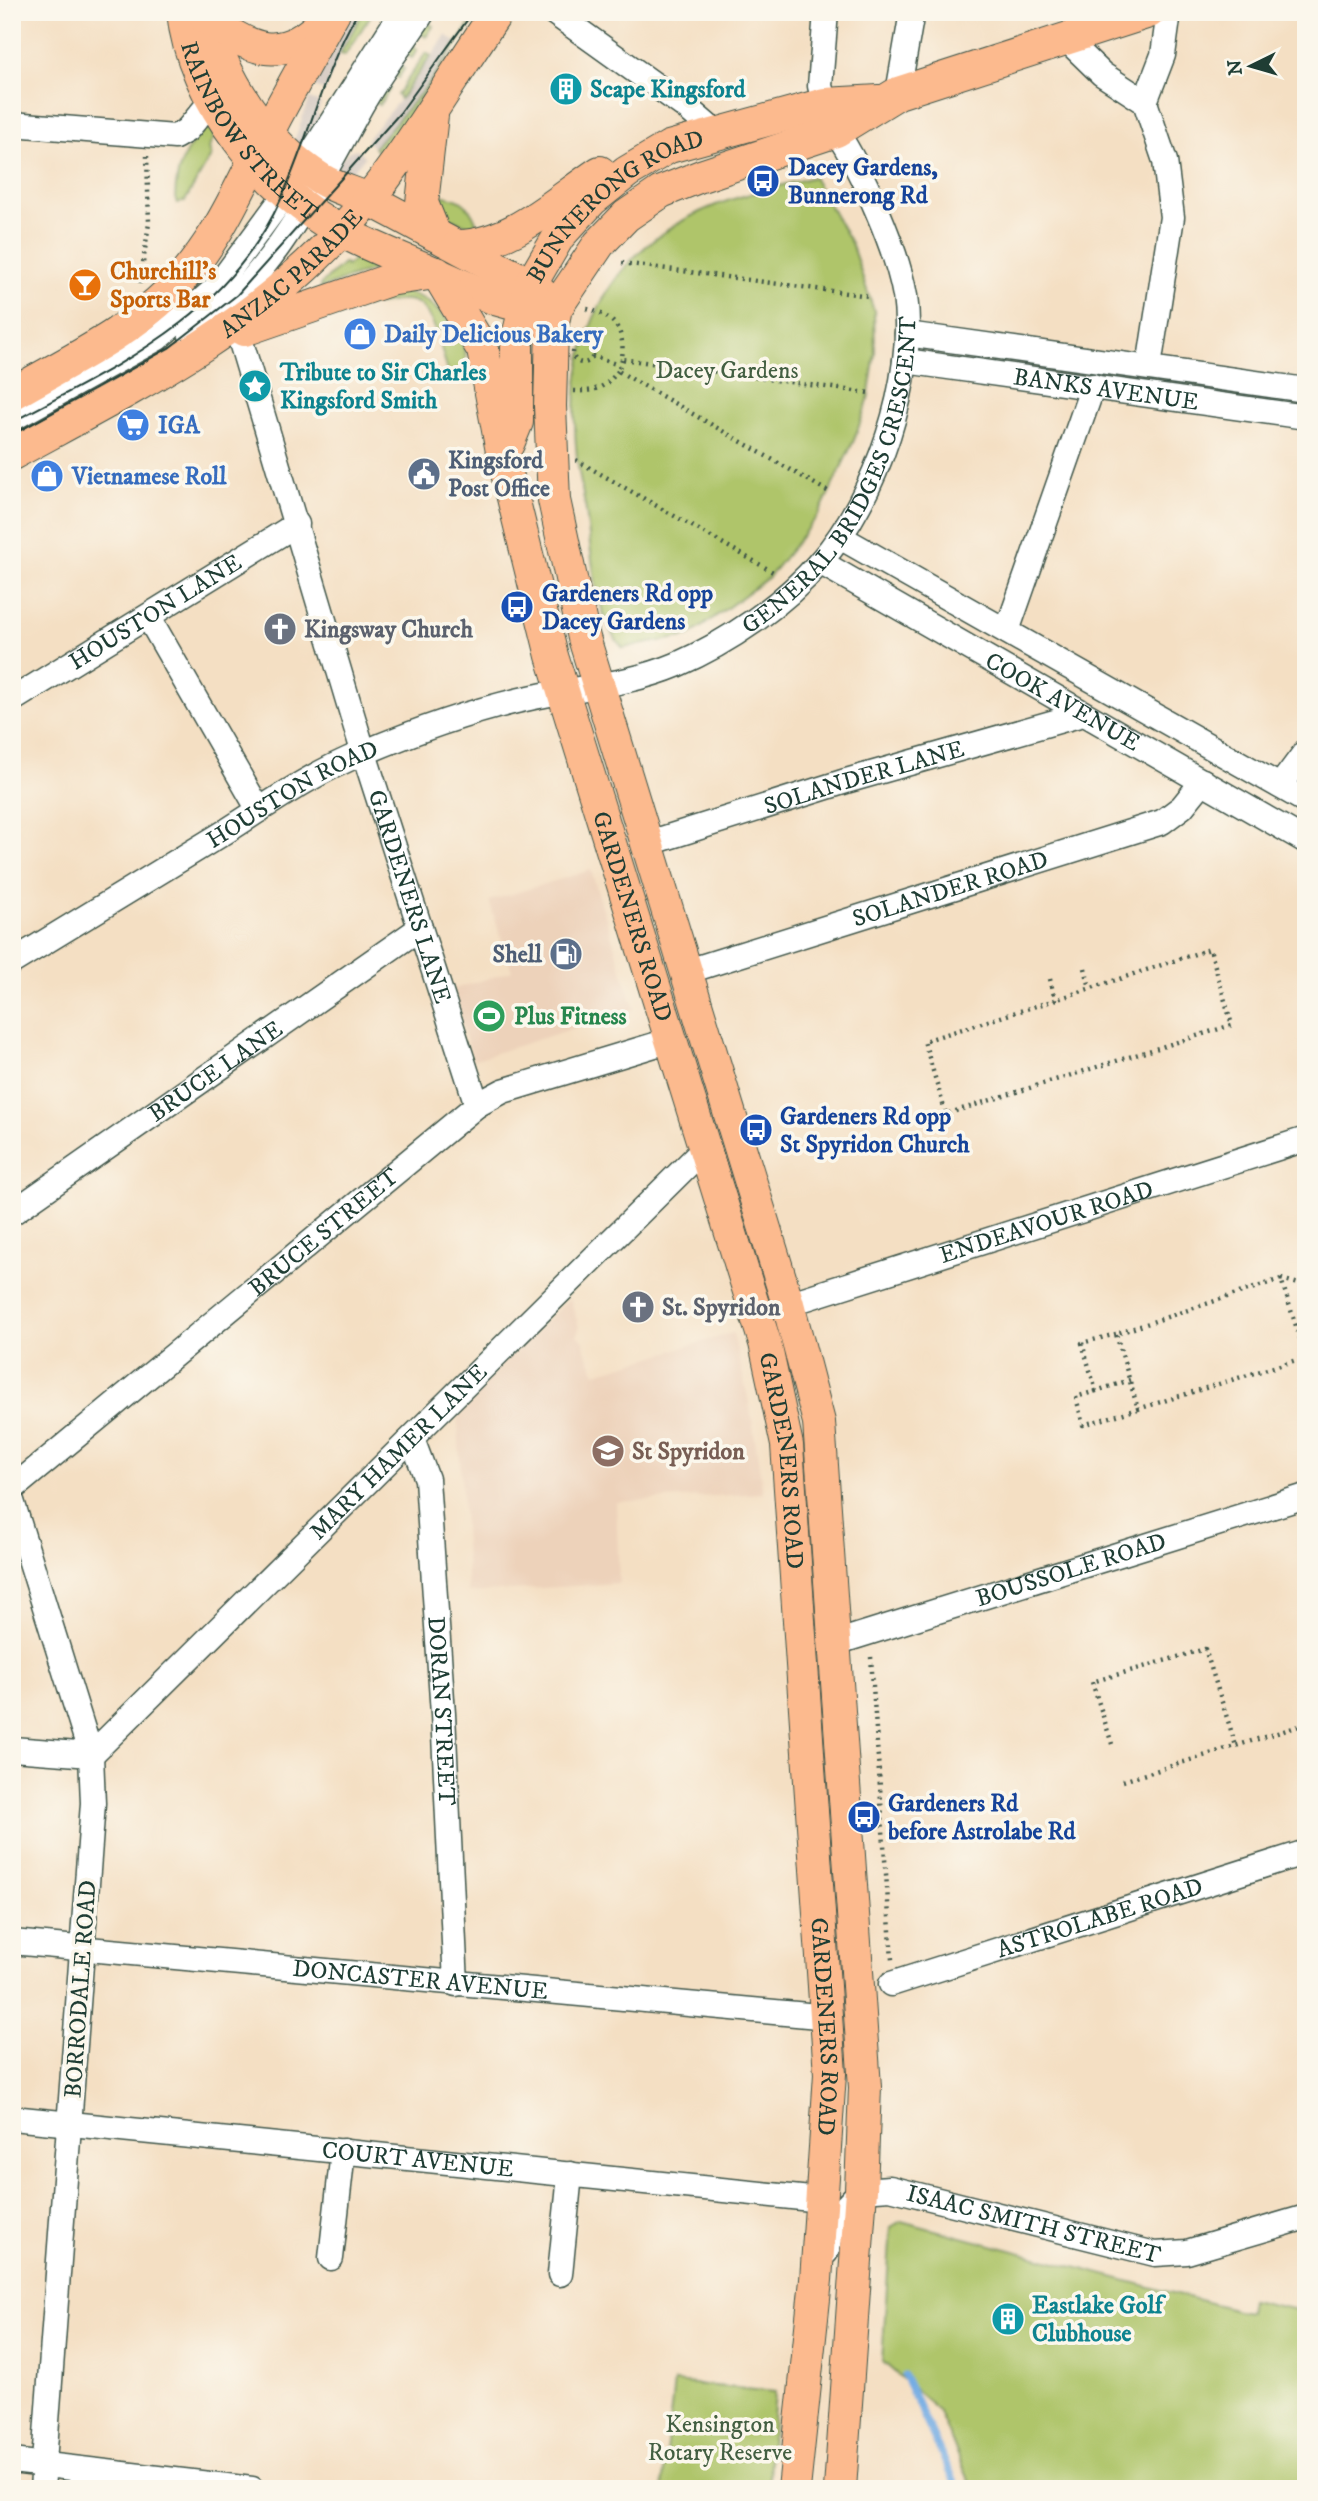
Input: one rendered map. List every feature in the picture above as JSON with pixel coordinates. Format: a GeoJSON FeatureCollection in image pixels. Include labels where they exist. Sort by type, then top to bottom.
{"type":"FeatureCollection","features":[{"type":"Feature","properties":{"kind":"main road"},"geometry":{"type":"LineString","coordinates":[[198,14],[244,43],[266,50],[281,49],[313,32],[333,12]]}},
{"type":"Feature","properties":{"kind":"main road"},"geometry":{"type":"LineString","coordinates":[[12,394],[135,320],[167,293],[215,237],[333,12]]}},
{"type":"Feature","properties":{"kind":"main road","name":"ANZAC PARADE"},"geometry":{"type":"LineString","coordinates":[[12,454],[228,335],[278,292],[341,232],[368,199],[497,12]]}},
{"type":"Feature","properties":{"kind":"main road","name":"BUNNERONG ROAD"},"geometry":{"type":"LineString","coordinates":[[556,308],[599,244],[626,216],[662,192],[831,117],[1149,12]]}},
{"type":"Feature","properties":{"kind":"main road","name":"RAINBOW STREET"},"geometry":{"type":"LineString","coordinates":[[198,14],[192,53],[213,99],[260,148],[305,187],[341,232]]}},
{"type":"Feature","properties":{"kind":"main road","name":"RAINBOW STREET"},"geometry":{"type":"LineString","coordinates":[[198,14],[240,95],[260,148]]}},
{"type":"Feature","properties":{"kind":"main road"},"geometry":{"type":"LineString","coordinates":[[435,103],[421,184],[422,203],[446,241],[475,246],[499,239],[611,165],[669,147]]}},
{"type":"Feature","properties":{"kind":"main road","name":"BUNNERONG ROAD"},"geometry":{"type":"LineString","coordinates":[[503,457],[517,422],[517,341],[528,295],[559,236],[592,200],[619,178],[669,147],[716,133],[831,117]]}},
{"type":"Feature","properties":{"kind":"main road"},"geometry":{"type":"LineString","coordinates":[[305,187],[368,199],[446,241],[528,295],[556,308]]}},
{"type":"Feature","properties":{"kind":"main road"},"geometry":{"type":"LineString","coordinates":[[341,232],[497,302],[528,295]]}},
{"type":"Feature","properties":{"kind":"main road"},"geometry":{"type":"LineString","coordinates":[[228,335],[389,280],[437,273]]}},
{"type":"Feature","properties":{"kind":"main road","name":"GARDENERS ROAD"},"geometry":{"type":"LineString","coordinates":[[437,273],[483,350],[503,457],[563,692],[765,1343],[787,1445],[830,2074],[816,2280],[794,2489]]}},
{"type":"Feature","properties":{"kind":"main road","name":"GARDENERS ROAD"},"geometry":{"type":"LineString","coordinates":[[556,308],[550,346],[554,500],[565,562],[598,685],[788,1304],[819,1422],[865,2087],[861,2190],[840,2489]]}},
{"type":"Feature","properties":{"kind":"street","name":"ANZAC PARADE"},"geometry":{"type":"LineString","coordinates":[[12,438],[176,347],[212,321],[253,280],[402,12]]}},
{"type":"Feature","properties":{"kind":"street","name":"ANZAC PARADE"},"geometry":{"type":"LineString","coordinates":[[12,419],[158,338],[190,314],[305,187],[423,12]]}},
{"type":"Feature","properties":{"kind":"street"},"geometry":{"type":"LineString","coordinates":[[553,12],[687,108],[716,133]]}},
{"type":"Feature","properties":{"kind":"street"},"geometry":{"type":"LineString","coordinates":[[826,12],[820,86],[831,117]]}},
{"type":"Feature","properties":{"kind":"street"},"geometry":{"type":"LineString","coordinates":[[890,97],[912,12]]}},
{"type":"Feature","properties":{"kind":"street"},"geometry":{"type":"LineString","coordinates":[[1149,367],[1172,217],[1165,161],[1146,102],[1163,55],[1169,12]]}},
{"type":"Feature","properties":{"kind":"street"},"geometry":{"type":"LineString","coordinates":[[1066,39],[1102,74],[1146,102]]}},
{"type":"Feature","properties":{"kind":"street"},"geometry":{"type":"LineString","coordinates":[[12,124],[130,132],[163,138],[187,130],[213,99]]}},
{"type":"Feature","properties":{"kind":"street","name":"GENERAL BRIDGES CRESCENT"},"geometry":{"type":"LineString","coordinates":[[598,685],[676,665],[726,639],[757,618],[820,562],[840,537],[859,503],[888,434],[905,361],[905,297],[896,261],[849,151],[831,117]]}},
{"type":"Feature","properties":{"kind":"street","name":"BANKS AVENUE"},"geometry":{"type":"LineString","coordinates":[[907,334],[1306,390]]}},
{"type":"Feature","properties":{"kind":"street","name":"GARDENERS LANE"},"geometry":{"type":"LineString","coordinates":[[228,335],[266,424],[364,752],[477,1105]]}},
{"type":"Feature","properties":{"kind":"street","name":"BANKS AVENUE"},"geometry":{"type":"LineString","coordinates":[[905,361],[1306,417]]}},
{"type":"Feature","properties":{"kind":"street"},"geometry":{"type":"LineString","coordinates":[[1007,631],[1093,386]]}},
{"type":"Feature","properties":{"kind":"street","name":"HOUSTON LANE"},"geometry":{"type":"LineString","coordinates":[[12,700],[297,524]]}},
{"type":"Feature","properties":{"kind":"street","name":"COOK AVENUE"},"geometry":{"type":"LineString","coordinates":[[840,537],[1306,801]]}},
{"type":"Feature","properties":{"kind":"street","name":"COOK AVENUE"},"geometry":{"type":"LineString","coordinates":[[820,562],[1306,841]]}},
{"type":"Feature","properties":{"kind":"street"},"geometry":{"type":"LineString","coordinates":[[153,625],[259,810]]}},
{"type":"Feature","properties":{"kind":"street","name":"HOUSTON ROAD"},"geometry":{"type":"LineString","coordinates":[[12,962],[259,810],[364,752],[530,698],[598,685]]}},
{"type":"Feature","properties":{"kind":"street","name":"SOLANDER LANE"},"geometry":{"type":"LineString","coordinates":[[646,844],[846,781],[1083,714]]}},
{"type":"Feature","properties":{"kind":"street"},"geometry":{"type":"LineString","coordinates":[[1280,786],[1306,751]]}},
{"type":"Feature","properties":{"kind":"street","name":"SOLANDER ROAD"},"geometry":{"type":"LineString","coordinates":[[685,972],[1161,822],[1182,807],[1203,781]]}},
{"type":"Feature","properties":{"kind":"street","name":"BRUCE LANE"},"geometry":{"type":"LineString","coordinates":[[12,1213],[420,928]]}},
{"type":"Feature","properties":{"kind":"street","name":"BRUCE STREET"},"geometry":{"type":"LineString","coordinates":[[12,1489],[477,1105],[503,1091],[671,1040]]}},
{"type":"Feature","properties":{"kind":"street","name":"ENDEAVOUR ROAD"},"geometry":{"type":"LineString","coordinates":[[788,1304],[1306,1139]]}},
{"type":"Feature","properties":{"kind":"street","name":"MARY HAMER LANE"},"geometry":{"type":"LineString","coordinates":[[91,1755],[704,1149]]}},
{"type":"Feature","properties":{"kind":"street","name":"DORAN STREET"},"geometry":{"type":"LineString","coordinates":[[412,1438],[427,1479],[457,1984]]}},
{"type":"Feature","properties":{"kind":"street","name":"BOUSSOLE ROAD"},"geometry":{"type":"LineString","coordinates":[[835,1643],[1306,1496]]}},
{"type":"Feature","properties":{"kind":"street","name":"BORRODALE ROAD"},"geometry":{"type":"LineString","coordinates":[[12,1501],[91,1755],[93,1803],[43,2477]]}},
{"type":"Feature","properties":{"kind":"street"},"geometry":{"type":"LineString","coordinates":[[12,1749],[91,1755]]}},
{"type":"Feature","properties":{"kind":"street","name":"ASTROLABE ROAD"},"geometry":{"type":"LineString","coordinates":[[892,1972],[1306,1852]]}},
{"type":"Feature","properties":{"kind":"street","name":"DONCASTER AVENUE"},"geometry":{"type":"LineString","coordinates":[[12,1942],[828,2017]]}},
{"type":"Feature","properties":{"kind":"street","name":"COURT AVENUE"},"geometry":{"type":"LineString","coordinates":[[12,2119],[821,2200]]}},
{"type":"Feature","properties":{"kind":"street"},"geometry":{"type":"LineString","coordinates":[[331,2258],[343,2151]]}},
{"type":"Feature","properties":{"kind":"street"},"geometry":{"type":"LineString","coordinates":[[560,2274],[570,2174]]}},
{"type":"Feature","properties":{"kind":"street","name":"ISAAC SMITH STREET"},"geometry":{"type":"LineString","coordinates":[[861,2190],[890,2188],[1155,2254],[1187,2252],[1306,2217]]}},
{"type":"Feature","properties":{"kind":"street"},"geometry":{"type":"LineString","coordinates":[[816,2280],[838,2215],[861,2190]]}},
{"type":"Feature","properties":{"kind":"street"},"geometry":{"type":"LineString","coordinates":[[12,2461],[43,2477],[252,2489]]}},
{"type":"Feature","properties":{"kind":"path"},"geometry":{"type":"LineString","coordinates":[[140,284],[149,223],[147,155]]}},
{"type":"Feature","properties":{"kind":"path"},"geometry":{"type":"LineString","coordinates":[[622,263],[869,296]]}},
{"type":"Feature","properties":{"kind":"path"},"geometry":{"type":"LineString","coordinates":[[570,391],[594,391],[604,387],[622,359],[624,342],[619,326],[603,313],[587,309]]}},
{"type":"Feature","properties":{"kind":"path"},"geometry":{"type":"LineString","coordinates":[[592,356],[587,362],[581,363],[575,359],[574,350],[580,343],[587,344],[592,356],[618,368],[829,492]]}},
{"type":"Feature","properties":{"kind":"path"},"geometry":{"type":"LineString","coordinates":[[622,359],[869,393]]}},
{"type":"Feature","properties":{"kind":"path"},"geometry":{"type":"LineString","coordinates":[[570,457],[773,572]]}},
{"type":"Feature","properties":{"kind":"path"},"geometry":{"type":"LineString","coordinates":[[1210,949],[1232,1025],[946,1114],[924,1041],[1055,1000],[1210,949]]}},
{"type":"Feature","properties":{"kind":"path"},"geometry":{"type":"LineString","coordinates":[[1085,968],[1090,988]]}},
{"type":"Feature","properties":{"kind":"path"},"geometry":{"type":"LineString","coordinates":[[1050,979],[1055,1000]]}},
{"type":"Feature","properties":{"kind":"path"},"geometry":{"type":"LineString","coordinates":[[1096,1391],[1082,1343],[1281,1279],[1306,1286]]}},
{"type":"Feature","properties":{"kind":"path"},"geometry":{"type":"LineString","coordinates":[[1130,1380],[1076,1398],[1083,1425],[1306,1357],[1281,1279]]}},
{"type":"Feature","properties":{"kind":"path"},"geometry":{"type":"LineString","coordinates":[[1116,1334],[1138,1409]]}},
{"type":"Feature","properties":{"kind":"path"},"geometry":{"type":"LineString","coordinates":[[1112,1744],[1093,1682],[1205,1649],[1236,1746]]}},
{"type":"Feature","properties":{"kind":"path"},"geometry":{"type":"LineString","coordinates":[[872,1657],[892,1972]]}},
{"type":"Feature","properties":{"kind":"path"},"geometry":{"type":"LineString","coordinates":[[1123,1781],[1306,1724]]}},
{"type":"Feature","properties":{"kind":"shaded area"},"geometry":{"type":"Polygon","coordinates":[[[347,12],[363,12],[344,44],[325,91],[314,87],[347,12]]]}},
{"type":"Feature","properties":{"kind":"shaded area"},"geometry":{"type":"Polygon","coordinates":[[[446,35],[457,43],[426,87],[374,148],[366,140],[415,81],[446,35]]]}},
{"type":"Feature","properties":{"kind":"shaded area"},"geometry":{"type":"Polygon","coordinates":[[[309,99],[321,103],[317,114],[321,117],[304,149],[293,144],[309,99]]]}},
{"type":"Feature","properties":{"kind":"shaded area"},"geometry":{"type":"Polygon","coordinates":[[[357,149],[365,157],[348,176],[335,165],[349,151],[357,149]]]}},
{"type":"Feature","properties":{"kind":"shaded area"},"geometry":{"type":"Polygon","coordinates":[[[591,870],[634,1009],[473,1060],[451,990],[512,971],[489,901],[591,870]]]}},
{"type":"Feature","properties":{"kind":"shaded area","name":"St Spyridon"},"geometry":{"type":"Polygon","coordinates":[[[570,1298],[579,1327],[577,1335],[584,1341],[585,1350],[596,1373],[733,1333],[750,1406],[763,1493],[616,1502],[619,1583],[468,1593],[457,1409],[570,1298]]]}},
{"type":"Feature","properties":{"kind":"green space"},"geometry":{"type":"Polygon","coordinates":[[[363,12],[373,12],[345,55],[340,54],[363,12]]]}},
{"type":"Feature","properties":{"kind":"green space"},"geometry":{"type":"Polygon","coordinates":[[[478,12],[385,153],[380,154],[374,148],[426,87],[478,12]]]}},
{"type":"Feature","properties":{"kind":"green space"},"geometry":{"type":"Polygon","coordinates":[[[428,23],[433,26],[426,37],[420,33],[411,46],[417,50],[412,58],[406,55],[399,64],[404,69],[398,78],[392,75],[385,86],[390,89],[379,105],[372,100],[412,37],[428,23]]]}},
{"type":"Feature","properties":{"kind":"green space"},"geometry":{"type":"Polygon","coordinates":[[[426,53],[431,56],[400,99],[397,95],[426,53]]]}},
{"type":"Feature","properties":{"kind":"green space"},"geometry":{"type":"Polygon","coordinates":[[[209,124],[215,135],[209,147],[211,156],[185,201],[177,203],[175,198],[180,166],[194,140],[209,124]]]}},
{"type":"Feature","properties":{"kind":"green space","name":"Dacey Gardens"},"geometry":{"type":"Polygon","coordinates":[[[813,177],[851,243],[874,311],[875,353],[868,400],[854,440],[819,514],[769,577],[689,636],[623,648],[605,619],[600,601],[577,458],[575,416],[578,376],[586,339],[600,305],[620,274],[645,247],[677,224],[716,205],[813,177]]]}},
{"type":"Feature","properties":{"kind":"green space"},"geometry":{"type":"Polygon","coordinates":[[[428,194],[448,196],[462,202],[472,213],[479,231],[440,214],[428,194]]]}},
{"type":"Feature","properties":{"kind":"green space"},"geometry":{"type":"Polygon","coordinates":[[[356,258],[372,266],[372,270],[321,288],[320,285],[344,263],[346,266],[356,258]]]}},
{"type":"Feature","properties":{"kind":"green space"},"geometry":{"type":"Polygon","coordinates":[[[400,291],[424,300],[454,327],[436,331],[422,307],[415,302],[399,300],[364,306],[361,301],[400,291]]]}},
{"type":"Feature","properties":{"kind":"green space"},"geometry":{"type":"Polygon","coordinates":[[[461,339],[466,355],[464,378],[451,382],[440,344],[461,339]]]}},
{"type":"Feature","properties":{"kind":"green space"},"geometry":{"type":"Polygon","coordinates":[[[901,2221],[1237,2310],[1249,2312],[1251,2300],[1306,2312],[1306,2489],[973,2489],[938,2410],[882,2361],[891,2227],[901,2221]]]}},
{"type":"Feature","properties":{"kind":"green space","name":"Kensington Rotary Reserve"},"geometry":{"type":"Polygon","coordinates":[[[674,2382],[775,2392],[768,2489],[662,2489],[674,2382]]]}},
{"type":"Feature","properties":{"kind":"waterway"},"geometry":{"type":"LineString","coordinates":[[904,2375],[958,2489]]}},
{"type":"Feature","properties":{"kind":"tram line"},"geometry":{"type":"LineString","coordinates":[[12,422],[92,379],[167,333],[201,307],[231,276],[258,240],[281,199],[335,58],[358,12]]}},
{"type":"Feature","properties":{"kind":"tram line"},"geometry":{"type":"LineString","coordinates":[[12,435],[169,348],[237,295],[400,113],[473,12]]}},
{"type":"Feature","properties":{"kind":"place","name":"Scape Kingsford"},"geometry":{"type":"Point","coordinates":[566,89]}},
{"type":"Feature","properties":{"kind":"place","name":"Dacey Gardens, Bunnerong Rd"},"geometry":{"type":"Point","coordinates":[763,181]}},
{"type":"Feature","properties":{"kind":"place","name":"Churchill's Sports Bar"},"geometry":{"type":"Point","coordinates":[85,285]}},
{"type":"Feature","properties":{"kind":"place","name":"Daily Delicious Bakery"},"geometry":{"type":"Point","coordinates":[360,334]}},
{"type":"Feature","properties":{"kind":"place","name":"Tribute to Sir Charles Kingsford Smith"},"geometry":{"type":"Point","coordinates":[255,386]}},
{"type":"Feature","properties":{"kind":"place","name":"IGA"},"geometry":{"type":"Point","coordinates":[133,425]}},
{"type":"Feature","properties":{"kind":"place","name":"Kingsford Post Office"},"geometry":{"type":"Point","coordinates":[424,474]}},
{"type":"Feature","properties":{"kind":"place","name":"Vietnamese Roll"},"geometry":{"type":"Point","coordinates":[47,476]}},
{"type":"Feature","properties":{"kind":"place","name":"Gardeners Rd opp Dacey Gardens"},"geometry":{"type":"Point","coordinates":[517,607]}},
{"type":"Feature","properties":{"kind":"place","name":"Kingsway Church"},"geometry":{"type":"Point","coordinates":[280,629]}},
{"type":"Feature","properties":{"kind":"place","name":"Shell"},"geometry":{"type":"Point","coordinates":[566,954]}},
{"type":"Feature","properties":{"kind":"place","name":"Plus Fitness"},"geometry":{"type":"Point","coordinates":[489,1016]}},
{"type":"Feature","properties":{"kind":"place","name":"Gardeners Rd opp St Spyridon Church"},"geometry":{"type":"Point","coordinates":[756,1130]}},
{"type":"Feature","properties":{"kind":"place","name":"St. Spyridon"},"geometry":{"type":"Point","coordinates":[638,1307]}},
{"type":"Feature","properties":{"kind":"place","name":"St Spyridon"},"geometry":{"type":"Point","coordinates":[608,1451]}},
{"type":"Feature","properties":{"kind":"place","name":"Gardeners Rd before Astrolabe Rd"},"geometry":{"type":"Point","coordinates":[864,1817]}},
{"type":"Feature","properties":{"kind":"place","name":"Eastlake Golf Clubhouse"},"geometry":{"type":"Point","coordinates":[1008,2319]}}]}
